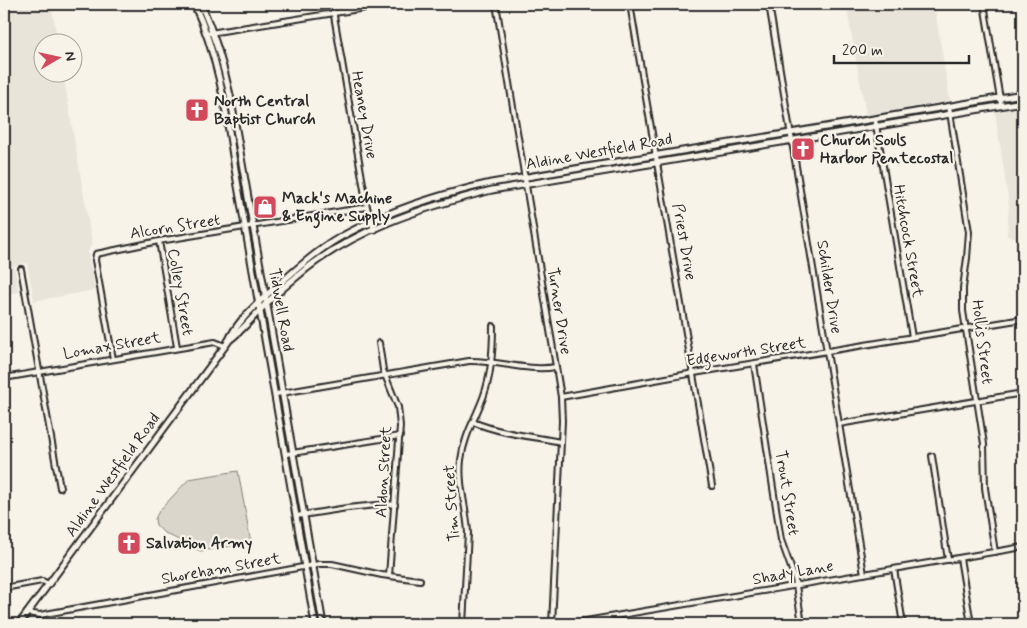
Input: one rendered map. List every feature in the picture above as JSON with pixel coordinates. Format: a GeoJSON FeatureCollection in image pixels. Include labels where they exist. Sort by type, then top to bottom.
{"type":"FeatureCollection","features":[{"type":"Feature","properties":{"kind":"main road","name":"Tidwell Road"},"geometry":{"type":"LineString","coordinates":[[194,4],[206,34],[224,96],[235,169],[315,624]]}},
{"type":"Feature","properties":{"kind":"main road","name":"Tidwell Road"},"geometry":{"type":"LineString","coordinates":[[201,4],[214,32],[230,95],[323,624]]}},
{"type":"Feature","properties":{"kind":"main road","name":"Aldine Westfield Road"},"geometry":{"type":"LineString","coordinates":[[19,624],[226,344],[233,330],[265,296],[292,272],[347,233],[410,205],[442,194],[491,183],[1023,94]]}},
{"type":"Feature","properties":{"kind":"main road"},"geometry":{"type":"LineString","coordinates":[[224,96],[230,95]]}},
{"type":"Feature","properties":{"kind":"main road","name":"Aldine Westfield Road"},"geometry":{"type":"LineString","coordinates":[[226,344],[296,277],[323,258],[350,241],[431,206],[492,190],[526,184],[1023,102]]}},
{"type":"Feature","properties":{"kind":"main road"},"geometry":{"type":"LineString","coordinates":[[915,112],[917,119]]}},
{"type":"Feature","properties":{"kind":"main road"},"geometry":{"type":"LineString","coordinates":[[724,144],[726,151]]}},
{"type":"Feature","properties":{"kind":"main road"},"geometry":{"type":"LineString","coordinates":[[592,166],[593,174]]}},
{"type":"Feature","properties":{"kind":"main road"},"geometry":{"type":"LineString","coordinates":[[235,169],[243,169]]}},
{"type":"Feature","properties":{"kind":"main road"},"geometry":{"type":"LineString","coordinates":[[319,252],[323,258]]}},
{"type":"Feature","properties":{"kind":"street","name":"Heaney Drive"},"geometry":{"type":"LineString","coordinates":[[332,4],[367,207],[374,230]]}},
{"type":"Feature","properties":{"kind":"street"},"geometry":{"type":"LineString","coordinates":[[206,34],[390,4]]}},
{"type":"Feature","properties":{"kind":"street","name":"Turner Drive"},"geometry":{"type":"LineString","coordinates":[[496,4],[561,396],[561,442],[552,624]]}},
{"type":"Feature","properties":{"kind":"street","name":"Priest Drive"},"geometry":{"type":"LineString","coordinates":[[630,4],[712,486]]}},
{"type":"Feature","properties":{"kind":"street","name":"Schilder Drive"},"geometry":{"type":"LineString","coordinates":[[768,4],[864,574]]}},
{"type":"Feature","properties":{"kind":"street"},"geometry":{"type":"LineString","coordinates":[[984,4],[1001,105]]}},
{"type":"Feature","properties":{"kind":"street","name":"Hollis Street"},"geometry":{"type":"LineString","coordinates":[[949,106],[969,232],[963,288],[965,328],[984,448],[985,488],[995,552]]}},
{"type":"Feature","properties":{"kind":"street","name":"Hitchcock Street"},"geometry":{"type":"LineString","coordinates":[[875,119],[912,337]]}},
{"type":"Feature","properties":{"kind":"street","name":"Alcorn Street"},"geometry":{"type":"LineString","coordinates":[[113,359],[95,260],[96,254],[367,207]]}},
{"type":"Feature","properties":{"kind":"street","name":"Colley Street"},"geometry":{"type":"LineString","coordinates":[[159,242],[177,347]]}},
{"type":"Feature","properties":{"kind":"street"},"geometry":{"type":"LineString","coordinates":[[21,269],[60,488]]}},
{"type":"Feature","properties":{"kind":"street","name":"Edgeworth Street"},"geometry":{"type":"LineString","coordinates":[[561,396],[1023,319]]}},
{"type":"Feature","properties":{"kind":"street","name":"Tim Street"},"geometry":{"type":"LineString","coordinates":[[463,624],[468,520],[460,480],[461,462],[465,439],[485,394],[492,362],[494,326]]}},
{"type":"Feature","properties":{"kind":"street","name":"Lomax Street"},"geometry":{"type":"LineString","coordinates":[[4,378],[177,347],[215,342],[226,344]]}},
{"type":"Feature","properties":{"kind":"street","name":"Aldon Street"},"geometry":{"type":"LineString","coordinates":[[379,343],[385,375],[398,407],[400,436],[389,576]]}},
{"type":"Feature","properties":{"kind":"street"},"geometry":{"type":"LineString","coordinates":[[276,394],[469,361],[534,368],[556,367]]}},
{"type":"Feature","properties":{"kind":"street","name":"Trout Street"},"geometry":{"type":"LineString","coordinates":[[754,364],[782,540],[796,586],[802,624]]}},
{"type":"Feature","properties":{"kind":"street"},"geometry":{"type":"LineString","coordinates":[[839,424],[1023,393]]}},
{"type":"Feature","properties":{"kind":"street"},"geometry":{"type":"LineString","coordinates":[[473,422],[496,430],[561,442]]}},
{"type":"Feature","properties":{"kind":"street"},"geometry":{"type":"LineString","coordinates":[[286,454],[400,436]]}},
{"type":"Feature","properties":{"kind":"street"},"geometry":{"type":"LineString","coordinates":[[932,456],[948,560]]}},
{"type":"Feature","properties":{"kind":"street"},"geometry":{"type":"LineString","coordinates":[[296,516],[388,504],[395,505]]}},
{"type":"Feature","properties":{"kind":"street","name":"Shady Lane"},"geometry":{"type":"LineString","coordinates":[[568,624],[1023,547]]}},
{"type":"Feature","properties":{"kind":"street"},"geometry":{"type":"LineString","coordinates":[[960,558],[971,624]]}},
{"type":"Feature","properties":{"kind":"street","name":"Shoreham Street"},"geometry":{"type":"LineString","coordinates":[[27,613],[40,615],[312,565],[332,564],[389,576],[420,580]]}},
{"type":"Feature","properties":{"kind":"street"},"geometry":{"type":"LineString","coordinates":[[894,569],[903,624]]}},
{"type":"Feature","properties":{"kind":"street"},"geometry":{"type":"LineString","coordinates":[[4,588],[42,581],[49,584]]}},
{"type":"Feature","properties":{"kind":"shaded area"},"geometry":{"type":"Polygon","coordinates":[[[23,4],[51,4],[56,32],[32,32],[32,82],[65,82],[92,243],[88,252],[95,290],[34,301],[27,263],[14,266],[19,292],[4,294],[4,7],[23,4]]]}},
{"type":"Feature","properties":{"kind":"shaded area"},"geometry":{"type":"Polygon","coordinates":[[[846,4],[934,4],[950,101],[866,115],[846,4]]]}},
{"type":"Feature","properties":{"kind":"shaded area"},"geometry":{"type":"Polygon","coordinates":[[[1023,107],[1023,239],[1007,236],[1009,205],[995,111],[1023,107]]]}},
{"type":"Feature","properties":{"kind":"shaded area"},"geometry":{"type":"Polygon","coordinates":[[[238,471],[251,543],[200,551],[163,532],[156,525],[155,519],[159,511],[189,479],[238,471]]]}},
{"type":"Feature","properties":{"kind":"place","name":"North Central Baptist Church"},"geometry":{"type":"Point","coordinates":[197,110]}},
{"type":"Feature","properties":{"kind":"place","name":"Church Souls Harbor Pentecostal"},"geometry":{"type":"Point","coordinates":[803,149]}},
{"type":"Feature","properties":{"kind":"place","name":"Mack's Machine & Engine Supply"},"geometry":{"type":"Point","coordinates":[265,207]}},
{"type":"Feature","properties":{"kind":"place","name":"Salvation Army"},"geometry":{"type":"Point","coordinates":[129,543]}}]}
